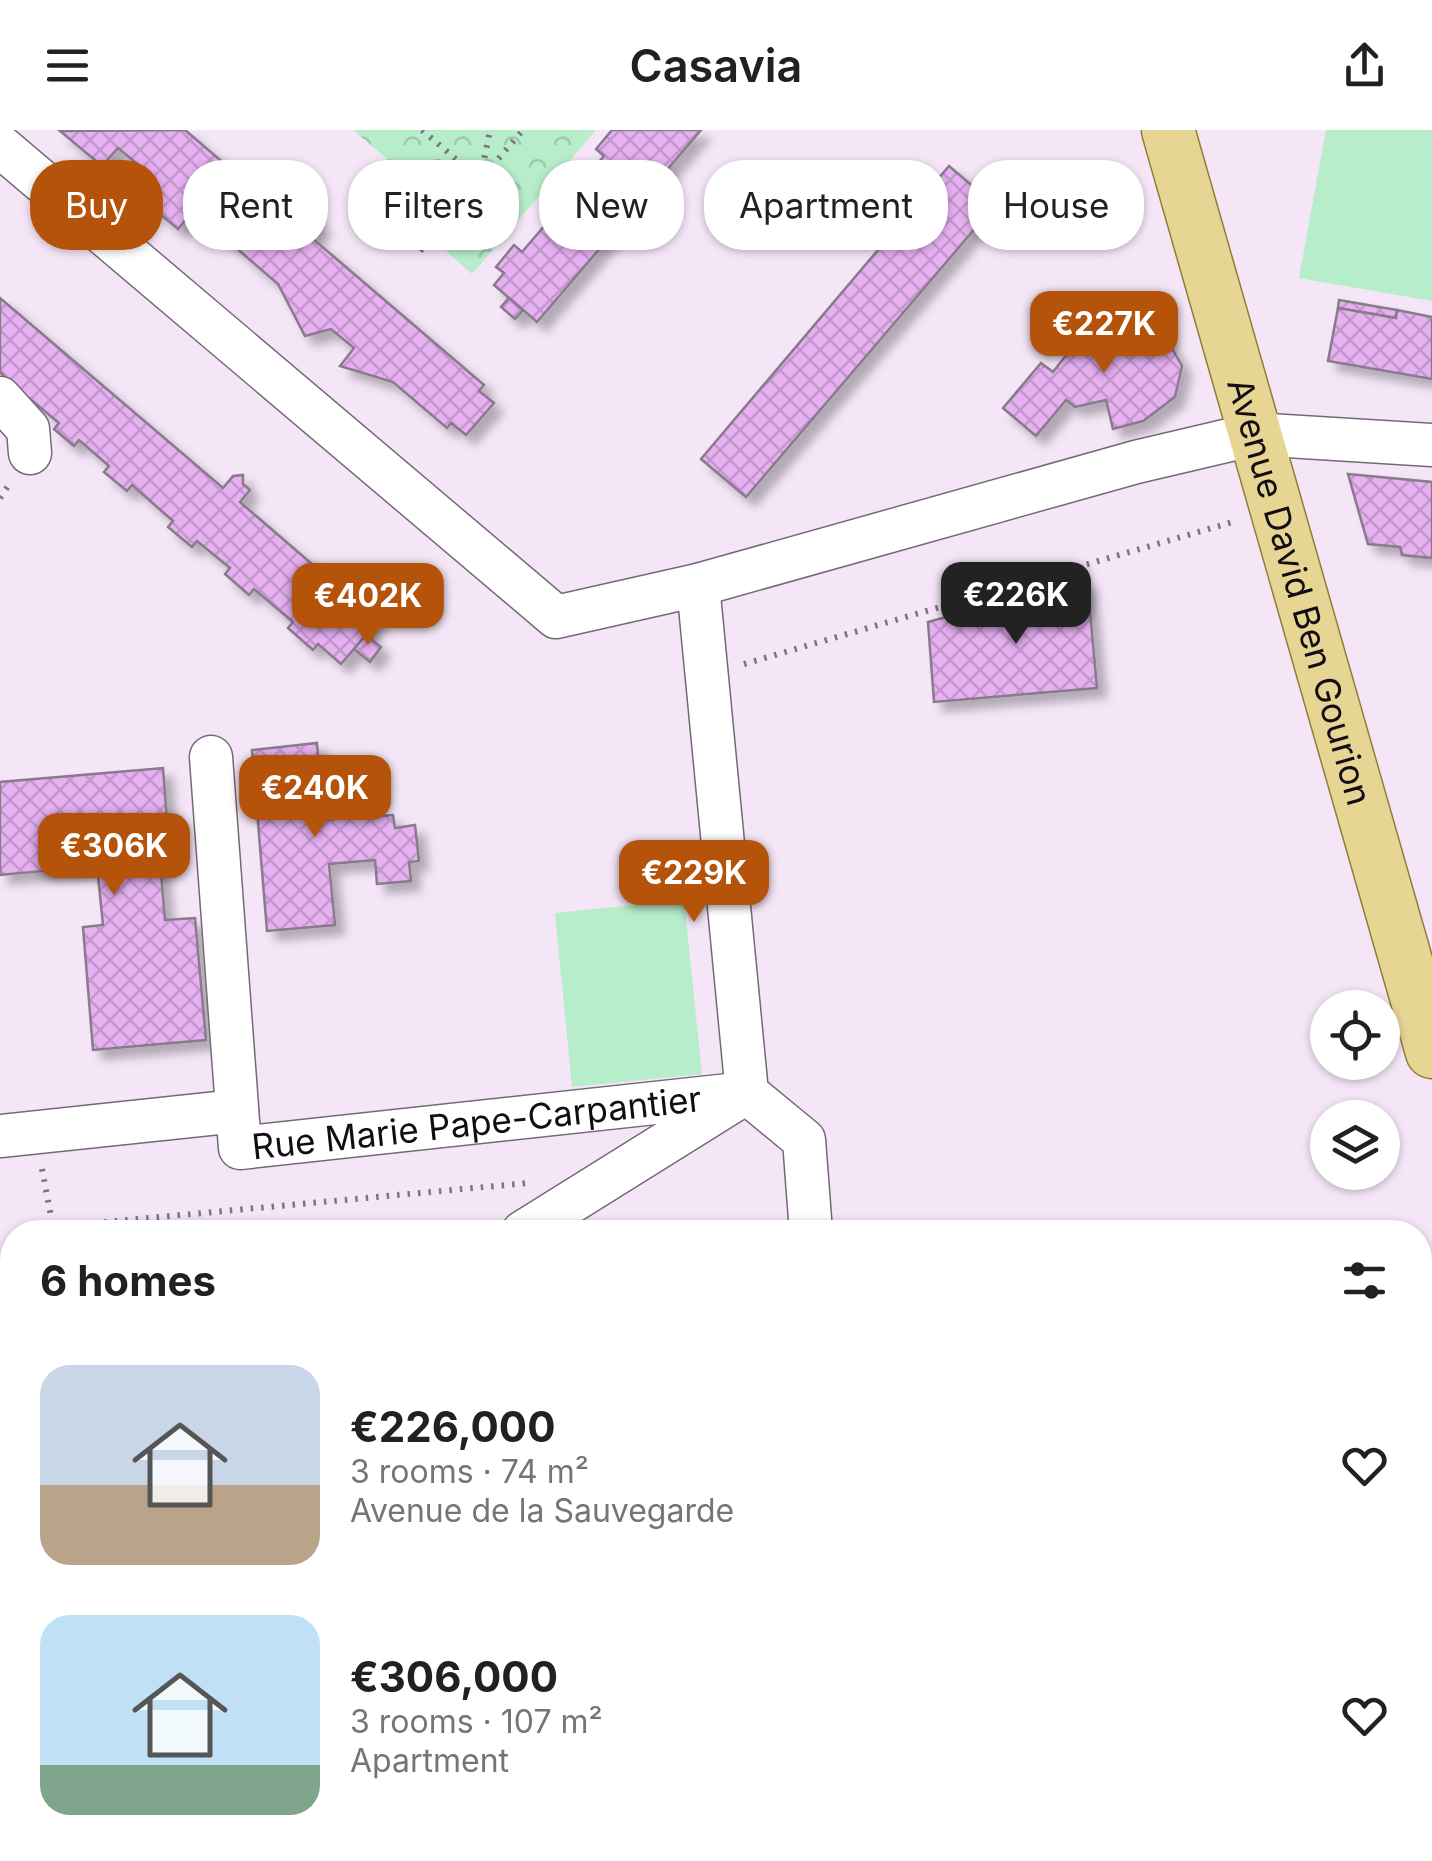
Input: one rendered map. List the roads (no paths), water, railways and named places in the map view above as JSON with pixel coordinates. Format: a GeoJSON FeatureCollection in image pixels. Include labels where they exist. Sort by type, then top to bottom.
{"type":"FeatureCollection","features":[{"type":"Feature","properties":{"kind":"main road","name":"Avenue David Ben Gourion"},"geometry":{"type":"LineString","coordinates":[[1168,130],[1274,434],[1432,921]]}},
{"type":"Feature","properties":{"kind":"main road","name":"Avenue David Ben Gourion"},"geometry":{"type":"LineString","coordinates":[[1204,130],[1274,434],[1432,1052]]}},
{"type":"Feature","properties":{"kind":"street"},"geometry":{"type":"LineString","coordinates":[[0,146],[556,616],[698,585],[1136,462],[1274,434],[1432,445]]}},
{"type":"Feature","properties":{"kind":"street"},"geometry":{"type":"LineString","coordinates":[[0,398],[28,429],[30,453]]}},
{"type":"Feature","properties":{"kind":"street"},"geometry":{"type":"LineString","coordinates":[[698,585],[746,1094],[804,1140],[809,1220]]}},
{"type":"Feature","properties":{"kind":"street","name":"Rue Marie Pape-Carpantier"},"geometry":{"type":"LineString","coordinates":[[210,757],[240,1148],[746,1094]]}},
{"type":"Feature","properties":{"kind":"street"},"geometry":{"type":"LineString","coordinates":[[540,1220],[746,1094]]}},
{"type":"Feature","properties":{"kind":"street"},"geometry":{"type":"LineString","coordinates":[[17,1134],[237,1111]]}}]}
